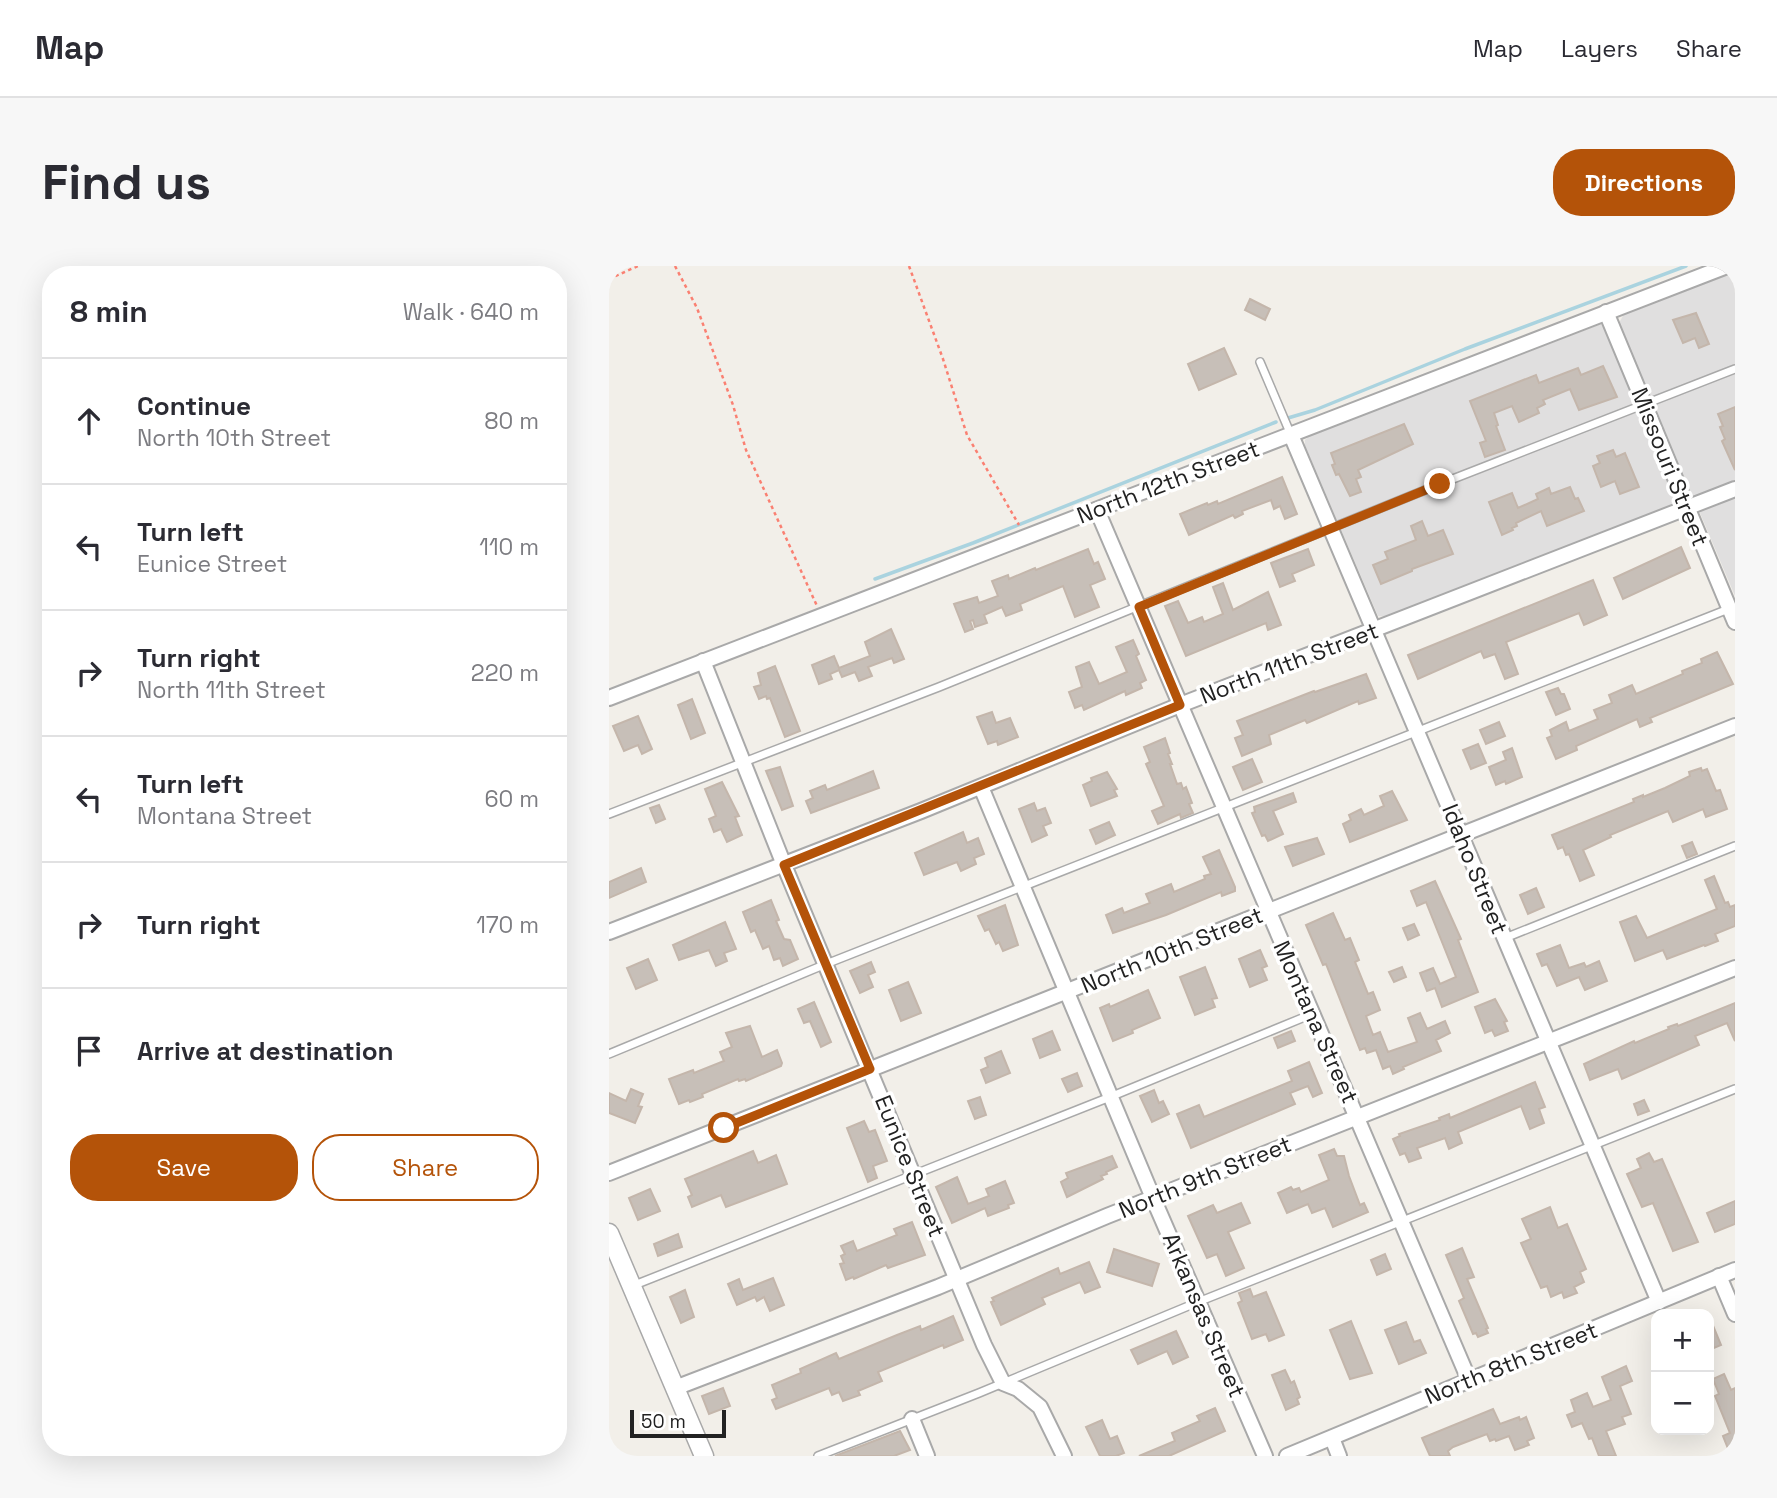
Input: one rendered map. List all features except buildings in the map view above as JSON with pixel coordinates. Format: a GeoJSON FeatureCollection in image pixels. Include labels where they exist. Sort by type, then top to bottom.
{"type":"FeatureCollection","features":[{"type":"Feature","properties":{"kind":"street","name":"North 12th Street"},"geometry":{"type":"LineString","coordinates":[[609,698],[1727,266]]}},
{"type":"Feature","properties":{"kind":"street","name":"Missouri Street"},"geometry":{"type":"LineString","coordinates":[[1606,312],[1686,509],[1733,612]]}},
{"type":"Feature","properties":{"kind":"street","name":"Idaho Street"},"geometry":{"type":"LineString","coordinates":[[1291,435],[1659,1302]]}},
{"type":"Feature","properties":{"kind":"street","name":"North 11th Street"},"geometry":{"type":"LineString","coordinates":[[609,932],[981,787],[1180,705],[1735,489]]}},
{"type":"Feature","properties":{"kind":"street","name":"Montana Street"},"geometry":{"type":"LineString","coordinates":[[1097,510],[1469,1380]]}},
{"type":"Feature","properties":{"kind":"street","name":"Eunice Street"},"geometry":{"type":"LineString","coordinates":[[703,661],[784,865],[956,1279],[1003,1383]]}},
{"type":"Feature","properties":{"kind":"street","name":"North 10th Street"},"geometry":{"type":"LineString","coordinates":[[609,1173],[1735,726]]}},
{"type":"Feature","properties":{"kind":"street","name":"Arkansas Street"},"geometry":{"type":"LineString","coordinates":[[981,787],[1110,1097],[1265,1456]]}},
{"type":"Feature","properties":{"kind":"street","name":"North 9th Street"},"geometry":{"type":"LineString","coordinates":[[675,1388],[956,1279],[1153,1198],[1735,968]]}},
{"type":"Feature","properties":{"kind":"street"},"geometry":{"type":"LineString","coordinates":[[609,1233],[704,1456]]}},
{"type":"Feature","properties":{"kind":"street","name":"North 8th Street"},"geometry":{"type":"LineString","coordinates":[[1287,1456],[1735,1270]]}},
{"type":"Feature","properties":{"kind":"street"},"geometry":{"type":"LineString","coordinates":[[1719,1276],[1735,1314]]}},
{"type":"Feature","properties":{"kind":"street"},"geometry":{"type":"LineString","coordinates":[[1003,1383],[1018,1389],[1040,1407],[1064,1456]]}},
{"type":"Feature","properties":{"kind":"street"},"geometry":{"type":"LineString","coordinates":[[912,1419],[927,1456]]}},
{"type":"Feature","properties":{"kind":"street"},"geometry":{"type":"LineString","coordinates":[[1332,1438],[1339,1456]]}},
{"type":"Feature","properties":{"kind":"lane"},"geometry":{"type":"LineString","coordinates":[[1259,362],[1291,435]]}},
{"type":"Feature","properties":{"kind":"lane"},"geometry":{"type":"LineString","coordinates":[[609,814],[1139,607],[1440,484],[1735,369]]}},
{"type":"Feature","properties":{"kind":"lane"},"geometry":{"type":"LineString","coordinates":[[609,1054],[826,964],[1417,732],[1733,612]]}},
{"type":"Feature","properties":{"kind":"lane"},"geometry":{"type":"LineString","coordinates":[[1503,938],[1735,846]]}},
{"type":"Feature","properties":{"kind":"lane"},"geometry":{"type":"LineString","coordinates":[[631,1286],[1110,1097],[1312,1014]]}},
{"type":"Feature","properties":{"kind":"lane"},"geometry":{"type":"LineString","coordinates":[[818,1456],[1402,1220],[1735,1089]]}},
{"type":"Feature","properties":{"kind":"path"},"geometry":{"type":"LineString","coordinates":[[609,279],[638,266]]}},
{"type":"Feature","properties":{"kind":"path"},"geometry":{"type":"LineString","coordinates":[[675,266],[697,308],[733,405],[746,450],[821,615]]}},
{"type":"Feature","properties":{"kind":"path"},"geometry":{"type":"LineString","coordinates":[[909,266],[967,435],[1026,537]]}},
{"type":"Feature","properties":{"kind":"shaded area"},"geometry":{"type":"Polygon","coordinates":[[[1735,271],[1735,482],[1693,497],[1619,323],[1624,314],[1735,271]]]}},
{"type":"Feature","properties":{"kind":"shaded area"},"geometry":{"type":"Polygon","coordinates":[[[1601,324],[1674,493],[1676,501],[1673,506],[1389,617],[1378,616],[1305,446],[1305,440],[1311,435],[1601,324]]]}},
{"type":"Feature","properties":{"kind":"shaded area"},"geometry":{"type":"Polygon","coordinates":[[[1735,496],[1735,596],[1700,513],[1702,509],[1735,496]]]}},
{"type":"Feature","properties":{"kind":"waterway"},"geometry":{"type":"LineString","coordinates":[[1288,418],[1315,410],[1465,349],[1686,266]]}},
{"type":"Feature","properties":{"kind":"waterway"},"geometry":{"type":"LineString","coordinates":[[875,579],[973,543],[1276,422]]}},
{"type":"Feature","properties":{"kind":"route"},"geometry":{"type":"LineString","coordinates":[[724,1128],[870,1069],[784,865],[1180,705],[1139,607],[1440,484]]}}]}
